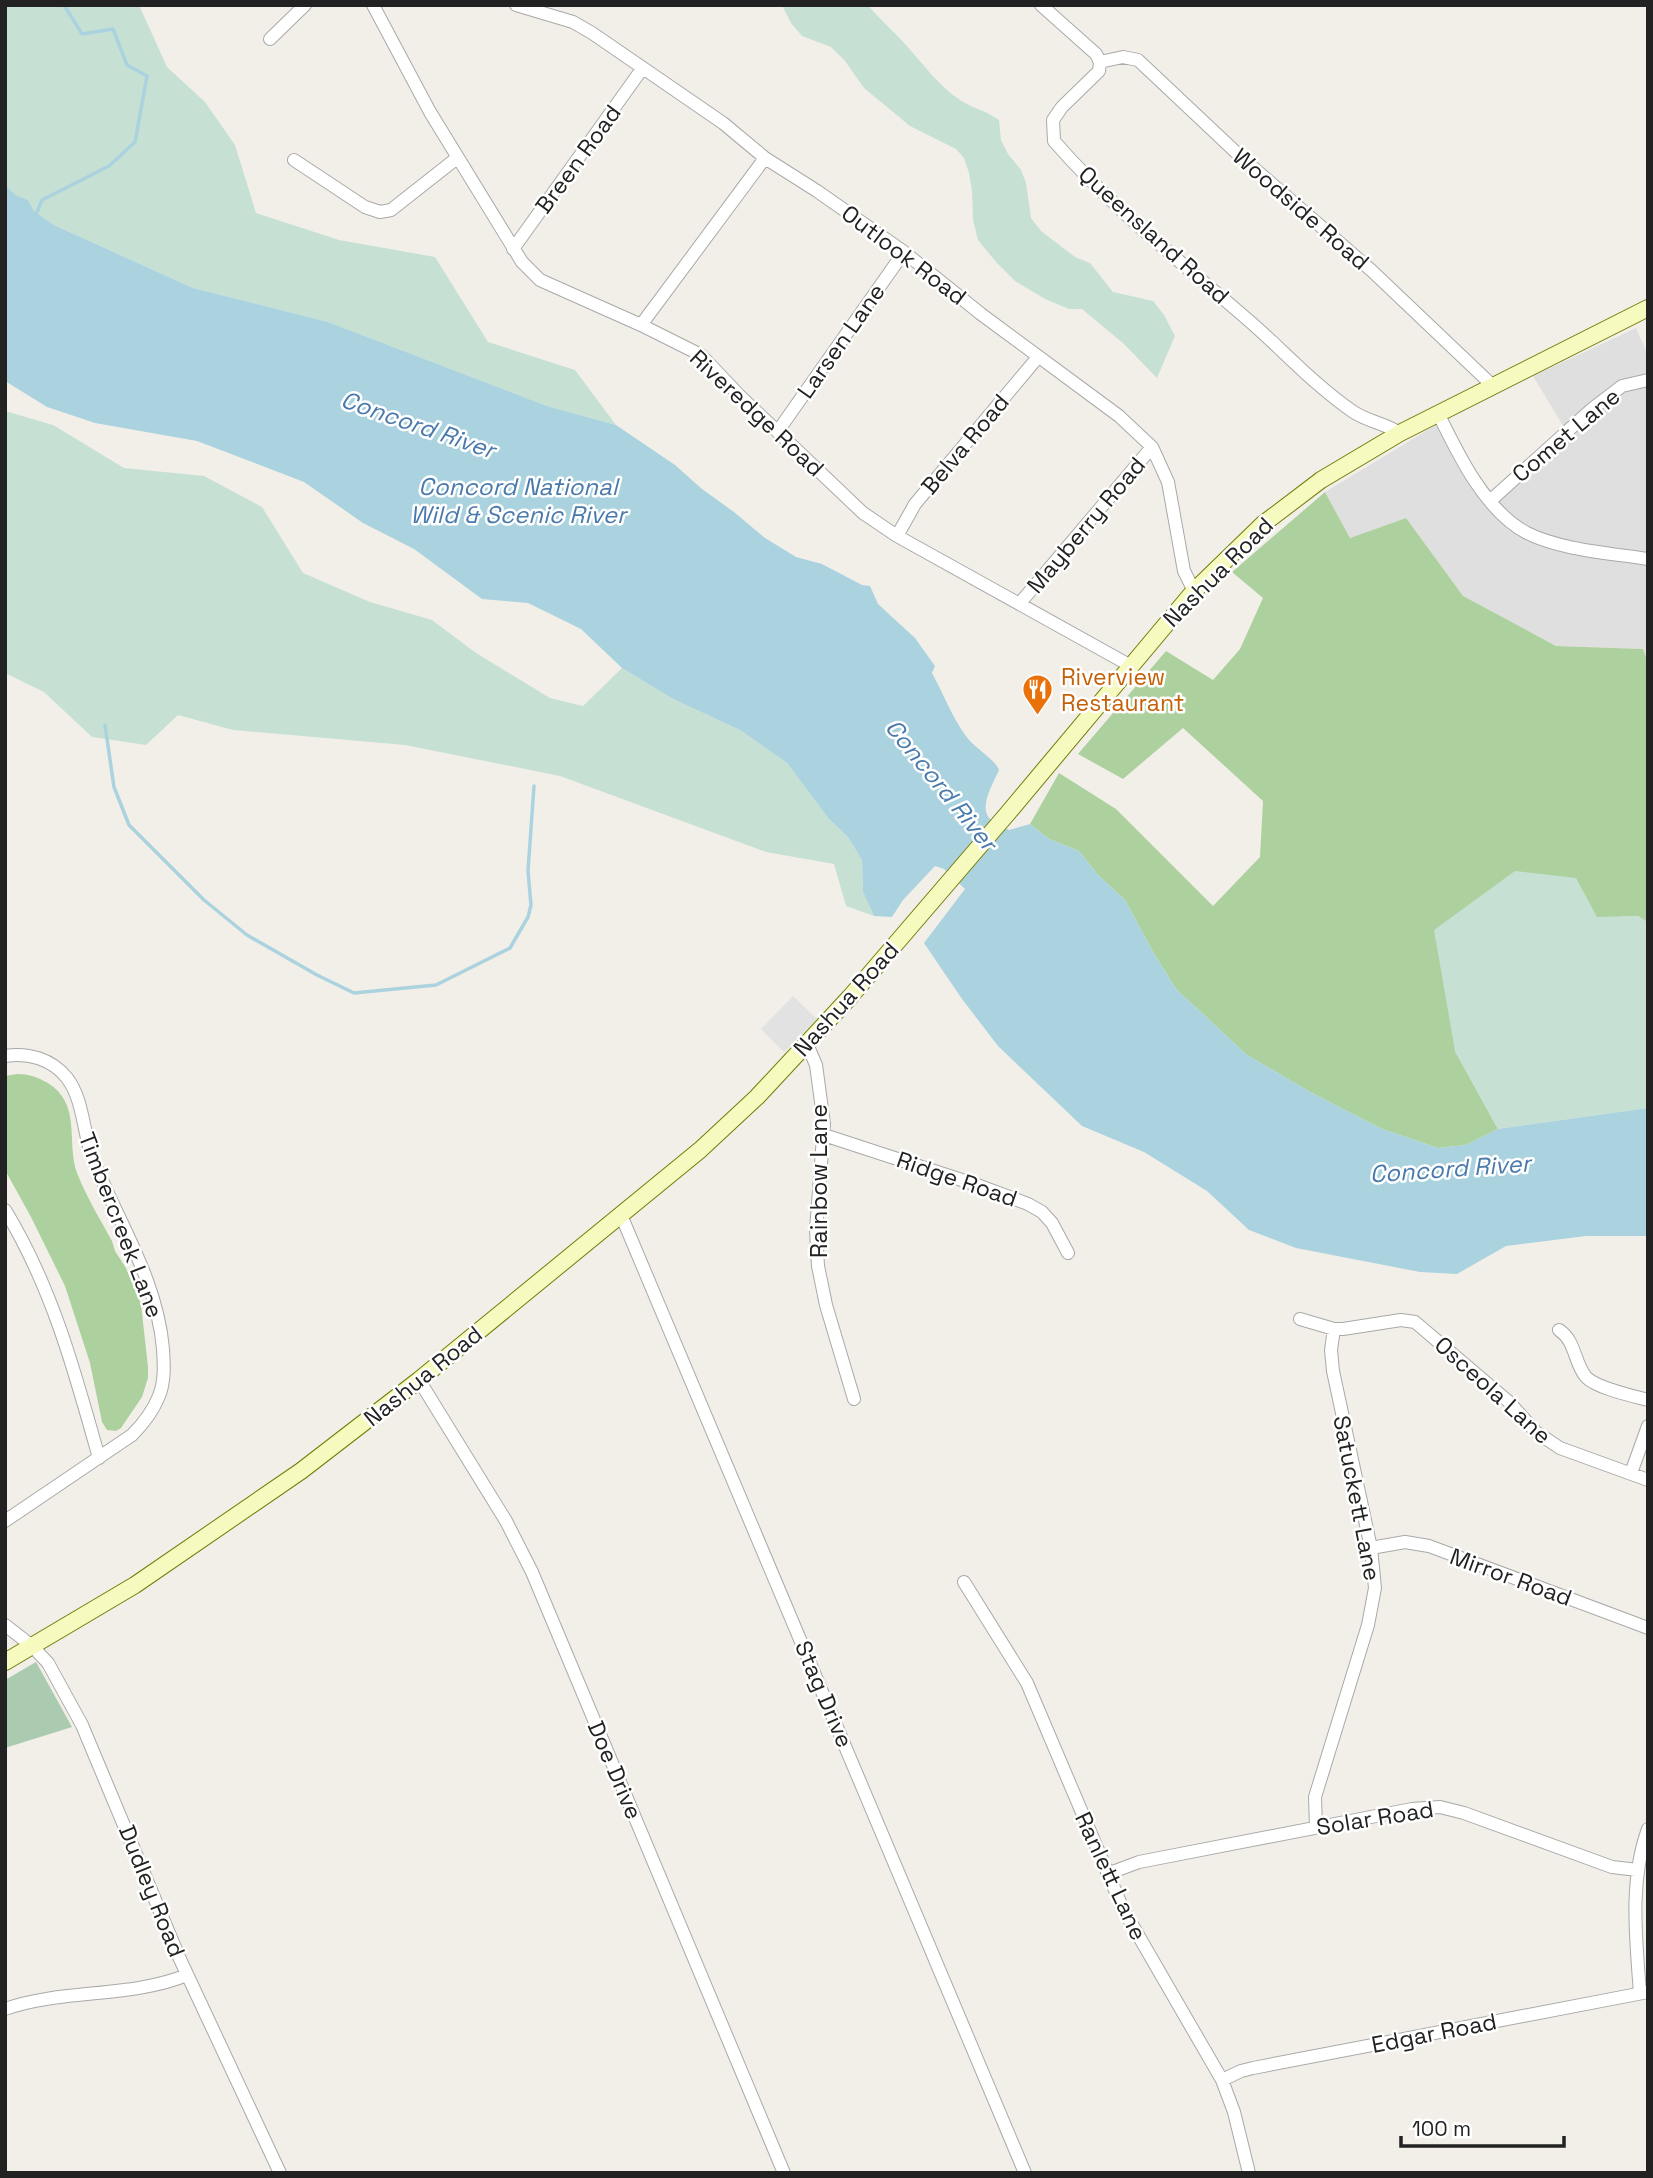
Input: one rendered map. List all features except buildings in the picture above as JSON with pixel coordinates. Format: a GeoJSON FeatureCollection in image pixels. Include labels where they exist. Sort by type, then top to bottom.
{"type":"FeatureCollection","features":[{"type":"Feature","properties":{"kind":"main road","name":"Nashua Road"},"geometry":{"type":"LineString","coordinates":[[5,1662],[135,1585],[311,1463],[419,1380],[701,1150],[757,1097],[807,1044],[1008,813],[1194,591],[1245,540],[1282,509],[1339,469],[1400,433],[1648,308]]}},
{"type":"Feature","properties":{"kind":"street"},"geometry":{"type":"LineString","coordinates":[[270,39],[305,5]]}},
{"type":"Feature","properties":{"kind":"street","name":"Riveredge Road"},"geometry":{"type":"LineString","coordinates":[[373,5],[457,158],[530,272],[540,280],[701,355],[738,395],[863,513],[897,536],[1130,666]]}},
{"type":"Feature","properties":{"kind":"street","name":"Outlook Road"},"geometry":{"type":"LineString","coordinates":[[516,5],[573,22],[592,33],[723,123],[765,158],[904,252],[1038,357],[1119,416],[1152,447],[1167,482],[1184,571],[1194,591]]}},
{"type":"Feature","properties":{"kind":"street"},"geometry":{"type":"LineString","coordinates":[[1041,5],[1096,54],[1100,62]]}},
{"type":"Feature","properties":{"kind":"street","name":"Woodside Road"},"geometry":{"type":"LineString","coordinates":[[1100,62],[1123,57],[1138,60],[1241,157],[1372,271],[1493,386]]}},
{"type":"Feature","properties":{"kind":"street","name":"Queensland Road"},"geometry":{"type":"LineString","coordinates":[[1100,62],[1098,71],[1062,107],[1053,120],[1054,141],[1092,181],[1172,256],[1250,322],[1294,364],[1354,412],[1400,433]]}},
{"type":"Feature","properties":{"kind":"street","name":"Breen Road"},"geometry":{"type":"LineString","coordinates":[[513,249],[642,69]]}},
{"type":"Feature","properties":{"kind":"street"},"geometry":{"type":"LineString","coordinates":[[294,160],[365,207],[380,212],[391,210],[457,158]]}},
{"type":"Feature","properties":{"kind":"street"},"geometry":{"type":"LineString","coordinates":[[641,325],[765,158]]}},
{"type":"Feature","properties":{"kind":"street","name":"Larsen Lane"},"geometry":{"type":"LineString","coordinates":[[778,431],[904,252]]}},
{"type":"Feature","properties":{"kind":"street","name":"Belva Road"},"geometry":{"type":"LineString","coordinates":[[897,536],[915,504],[1038,357]]}},
{"type":"Feature","properties":{"kind":"street","name":"Comet Lane"},"geometry":{"type":"LineString","coordinates":[[1490,501],[1592,409],[1622,386],[1648,380]]}},
{"type":"Feature","properties":{"kind":"street"},"geometry":{"type":"LineString","coordinates":[[1438,414],[1463,463],[1490,501],[1518,528],[1539,538],[1576,547],[1648,559]]}},
{"type":"Feature","properties":{"kind":"street","name":"Mayberry Road"},"geometry":{"type":"LineString","coordinates":[[1020,603],[1152,447]]}},
{"type":"Feature","properties":{"kind":"street","name":"Rainbow Lane"},"geometry":{"type":"LineString","coordinates":[[807,1044],[816,1065],[824,1135],[817,1211],[818,1266],[826,1305],[854,1399]]}},
{"type":"Feature","properties":{"kind":"street","name":"Timbercreek Lane"},"geometry":{"type":"LineString","coordinates":[[5,1056],[22,1055],[43,1060],[60,1071],[73,1088],[94,1160],[144,1271],[158,1319],[164,1369],[160,1395],[142,1425],[132,1435],[5,1521]]}},
{"type":"Feature","properties":{"kind":"street","name":"Ridge Road"},"geometry":{"type":"LineString","coordinates":[[824,1135],[1028,1204],[1042,1212],[1052,1223],[1068,1253]]}},
{"type":"Feature","properties":{"kind":"street"},"geometry":{"type":"LineString","coordinates":[[5,1210],[28,1254],[62,1332],[99,1458]]}},
{"type":"Feature","properties":{"kind":"street","name":"Stag Drive"},"geometry":{"type":"LineString","coordinates":[[621,1215],[1025,2173]]}},
{"type":"Feature","properties":{"kind":"street"},"geometry":{"type":"LineString","coordinates":[[1300,1319],[1334,1329]]}},
{"type":"Feature","properties":{"kind":"street","name":"Osceola Lane"},"geometry":{"type":"LineString","coordinates":[[1334,1329],[1352,1329],[1401,1320],[1415,1322],[1509,1402],[1548,1441],[1560,1448],[1648,1480]]}},
{"type":"Feature","properties":{"kind":"street","name":"Satuckett Lane"},"geometry":{"type":"LineString","coordinates":[[1316,1827],[1315,1797],[1374,1600],[1375,1576],[1333,1371],[1331,1350],[1334,1329]]}},
{"type":"Feature","properties":{"kind":"street"},"geometry":{"type":"LineString","coordinates":[[1559,1330],[1567,1337],[1588,1380],[1648,1400]]}},
{"type":"Feature","properties":{"kind":"street","name":"Doe Drive"},"geometry":{"type":"LineString","coordinates":[[419,1380],[500,1511],[532,1572],[784,2173]]}},
{"type":"Feature","properties":{"kind":"street"},"geometry":{"type":"LineString","coordinates":[[1631,1473],[1648,1426]]}},
{"type":"Feature","properties":{"kind":"street","name":"Mirror Road"},"geometry":{"type":"LineString","coordinates":[[1371,1548],[1405,1542],[1429,1546],[1648,1628]]}},
{"type":"Feature","properties":{"kind":"street","name":"Ranlett Lane"},"geometry":{"type":"LineString","coordinates":[[964,1582],[1032,1693],[1107,1874],[1143,1946],[1222,2081],[1249,2173]]}},
{"type":"Feature","properties":{"kind":"street","name":"Dudley Road"},"geometry":{"type":"LineString","coordinates":[[5,1625],[42,1655],[89,1740],[187,1975],[280,2173]]}},
{"type":"Feature","properties":{"kind":"street","name":"Solar Road"},"geometry":{"type":"LineString","coordinates":[[1107,1874],[1139,1861],[1412,1809],[1440,1807],[1612,1867],[1638,1870]]}},
{"type":"Feature","properties":{"kind":"street"},"geometry":{"type":"LineString","coordinates":[[1644,1992],[1636,1933],[1638,1870],[1648,1829]]}},
{"type":"Feature","properties":{"kind":"street"},"geometry":{"type":"LineString","coordinates":[[5,2009],[26,2003],[152,1985],[187,1975]]}},
{"type":"Feature","properties":{"kind":"street","name":"Edgar Road"},"geometry":{"type":"LineString","coordinates":[[1222,2081],[1253,2068],[1644,1992]]}},
{"type":"Feature","properties":{"kind":"shaded area"},"geometry":{"type":"Polygon","coordinates":[[[1636,328],[1648,355],[1648,663],[1643,649],[1556,646],[1462,596],[1406,518],[1350,538],[1325,492],[1436,425],[1486,507],[1571,439],[1533,376],[1636,328]]]}},
{"type":"Feature","properties":{"kind":"shaded area"},"geometry":{"type":"Polygon","coordinates":[[[793,996],[817,1019],[784,1052],[761,1029],[793,996]]]}},
{"type":"Feature","properties":{"kind":"green space"},"geometry":{"type":"Polygon","coordinates":[[[5,5],[139,5],[167,67],[205,102],[235,145],[256,213],[339,240],[435,257],[488,342],[575,370],[616,425],[547,406],[328,322],[193,288],[54,225],[34,211],[28,200],[16,195],[5,185],[5,5]]]}},
{"type":"Feature","properties":{"kind":"green space"},"geometry":{"type":"Polygon","coordinates":[[[782,5],[868,5],[945,88],[965,103],[999,120],[1001,140],[1021,170],[1026,183],[1031,218],[1041,231],[1075,257],[1090,263],[1113,292],[1153,301],[1164,315],[1175,336],[1157,378],[1124,344],[1082,309],[1069,309],[1045,299],[1015,281],[978,240],[973,220],[969,173],[964,158],[956,149],[910,126],[864,88],[845,61],[831,47],[802,36],[791,23],[782,5]]]}},
{"type":"Feature","properties":{"kind":"green space"},"geometry":{"type":"Polygon","coordinates":[[[5,411],[53,425],[124,468],[204,476],[262,507],[303,573],[370,602],[432,620],[476,653],[550,698],[583,706],[622,668],[673,699],[740,730],[787,763],[829,819],[848,837],[862,860],[863,892],[874,916],[846,906],[834,864],[766,852],[560,776],[405,745],[233,730],[178,715],[146,745],[92,737],[44,692],[5,673],[5,411]]]}},
{"type":"Feature","properties":{"kind":"green space"},"geometry":{"type":"Polygon","coordinates":[[[1325,492],[1350,538],[1406,518],[1463,596],[1556,646],[1643,649],[1648,663],[1648,923],[1638,916],[1597,918],[1455,1051],[1498,1129],[1466,1145],[1438,1148],[1382,1129],[1310,1092],[1247,1055],[1176,989],[1125,900],[1098,875],[1079,851],[1049,839],[1030,824],[1059,773],[1116,809],[1213,906],[1260,857],[1263,801],[1183,728],[1123,779],[1078,754],[1166,651],[1213,680],[1240,649],[1263,598],[1232,572],[1325,492]]]}},
{"type":"Feature","properties":{"kind":"green space"},"geometry":{"type":"Polygon","coordinates":[[[1515,871],[1576,878],[1597,917],[1638,916],[1648,923],[1648,1108],[1498,1129],[1455,1051],[1434,930],[1515,871]]]}},
{"type":"Feature","properties":{"kind":"green space"},"geometry":{"type":"Polygon","coordinates":[[[5,1076],[33,1076],[48,1083],[59,1092],[65,1102],[71,1124],[77,1173],[126,1268],[141,1304],[148,1378],[142,1397],[121,1428],[116,1431],[107,1430],[102,1422],[90,1363],[65,1286],[5,1170],[5,1076]]]}},
{"type":"Feature","properties":{"kind":"green space"},"geometry":{"type":"Polygon","coordinates":[[[36,1662],[72,1727],[5,1748],[5,1680],[36,1662]]]}},
{"type":"Feature","properties":{"kind":"water","name":"Concord National Wild & Scenic River"},"geometry":{"type":"Polygon","coordinates":[[[5,185],[16,195],[28,200],[34,211],[54,225],[193,288],[328,322],[547,406],[616,425],[675,465],[765,538],[796,557],[822,564],[862,585],[870,586],[878,604],[915,638],[935,666],[932,673],[966,736],[999,770],[986,801],[990,819],[1009,830],[1030,824],[1049,839],[1079,851],[1098,875],[1125,900],[1176,989],[1247,1055],[1310,1092],[1382,1129],[1438,1148],[1466,1145],[1498,1129],[1648,1108],[1648,1236],[1586,1236],[1506,1246],[1457,1274],[1420,1272],[1296,1248],[1249,1230],[1207,1191],[1144,1152],[1082,1126],[998,1046],[924,943],[965,889],[944,869],[935,866],[903,900],[892,917],[874,916],[863,892],[862,860],[848,837],[829,819],[787,763],[740,730],[673,699],[622,668],[581,629],[528,603],[482,599],[414,549],[363,523],[304,482],[197,441],[95,423],[47,407],[5,381],[5,185]]]}},
{"type":"Feature","properties":{"kind":"waterway"},"geometry":{"type":"LineString","coordinates":[[35,217],[42,200],[109,166],[135,142],[147,76],[127,65],[113,29],[82,34],[64,5]]}},
{"type":"Feature","properties":{"kind":"waterway"},"geometry":{"type":"LineString","coordinates":[[105,725],[114,787],[129,825],[204,900],[247,935],[354,993],[436,985],[510,948],[528,917],[531,905],[528,871],[534,786]]}},
{"type":"Feature","properties":{"kind":"place","name":"Riverview Restaurant"},"geometry":{"type":"Point","coordinates":[1038,717]}},
{"type":"Feature","properties":{"kind":"water label","name":"Concord River"},"geometry":{"type":"Point","coordinates":[418,425]}},
{"type":"Feature","properties":{"kind":"water label","name":"Concord River"},"geometry":{"type":"Point","coordinates":[941,785]}},
{"type":"Feature","properties":{"kind":"water label","name":"Concord River"},"geometry":{"type":"Point","coordinates":[1450,1169]}}]}
